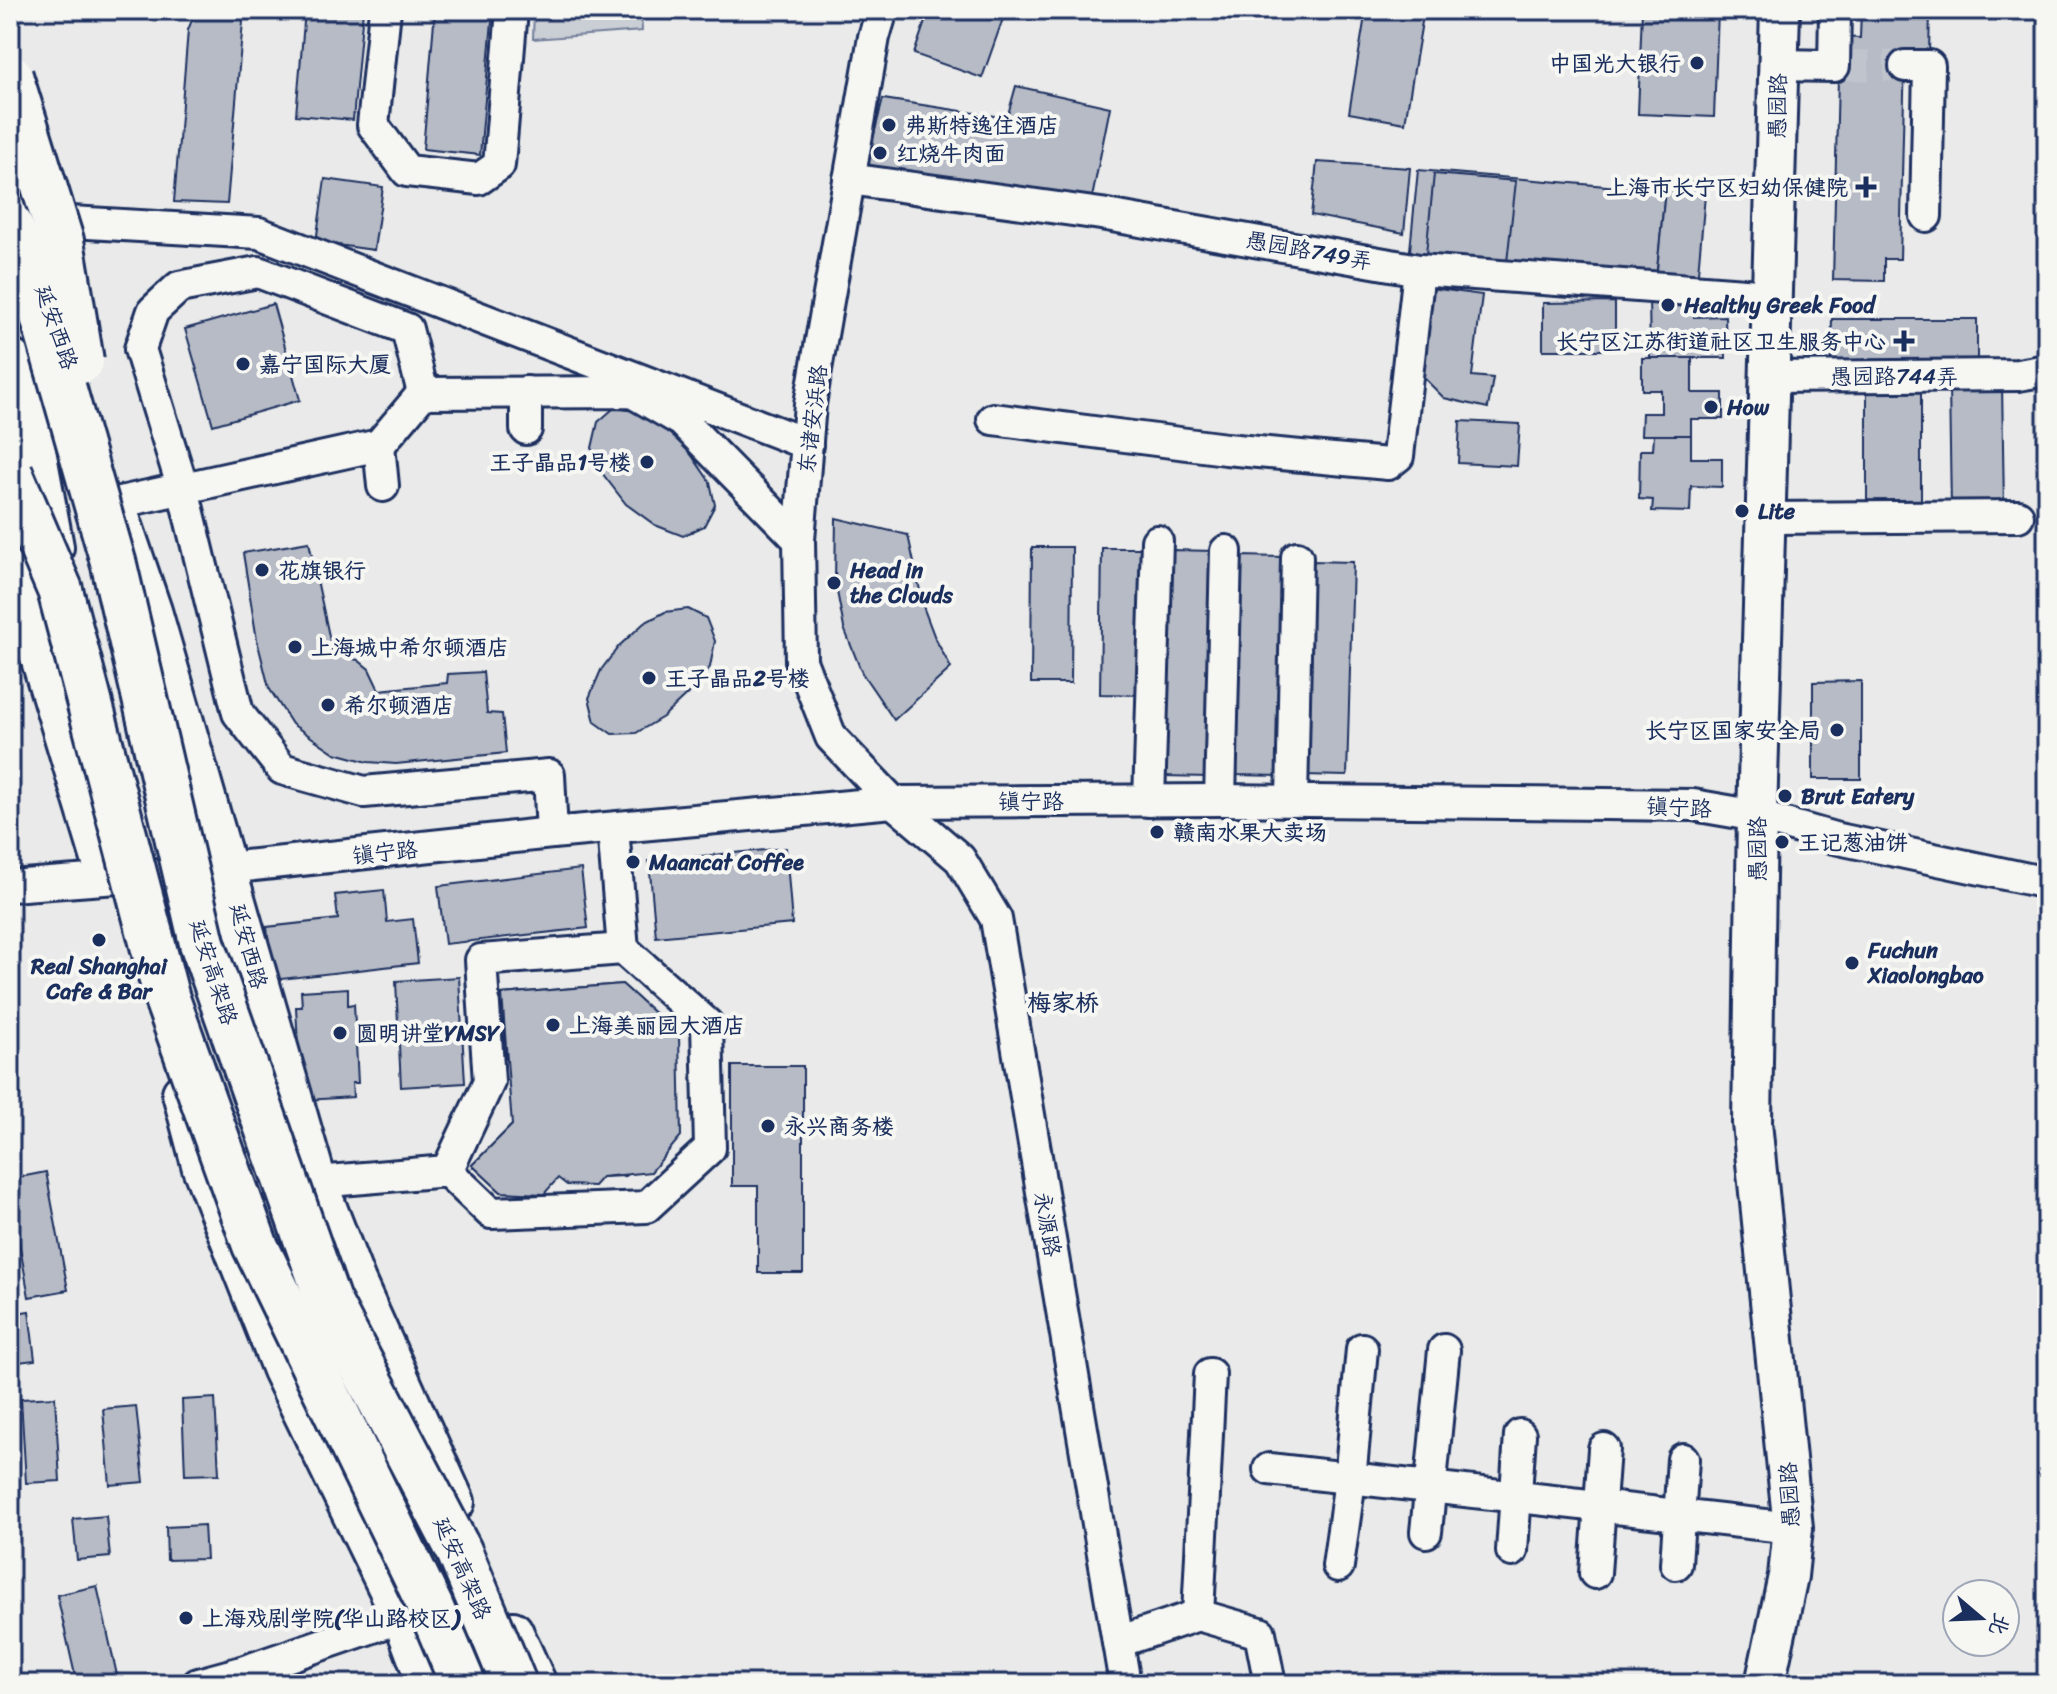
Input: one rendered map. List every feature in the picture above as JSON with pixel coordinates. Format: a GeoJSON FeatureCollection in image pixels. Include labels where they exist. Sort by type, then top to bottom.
{"type":"FeatureCollection","features":[{"type":"Feature","properties":{"kind":"highway"},"geometry":{"type":"LineString","coordinates":[[10,76],[61,241],[114,565]]}},
{"type":"Feature","properties":{"kind":"highway","name":"延安高架路"},"geometry":{"type":"LineString","coordinates":[[13,211],[114,565],[202,943],[328,1301],[459,1551],[514,1684]]}},
{"type":"Feature","properties":{"kind":"highway","name":"延安高架路"},"geometry":{"type":"LineString","coordinates":[[10,362],[25,408],[60,590],[167,999],[255,1245],[430,1606],[463,1684]]}},
{"type":"Feature","properties":{"kind":"highway"},"geometry":{"type":"LineString","coordinates":[[10,473],[60,590]]}},
{"type":"Feature","properties":{"kind":"main road","name":"愚园路"},"geometry":{"type":"LineString","coordinates":[[1765,1684],[1788,1576],[1793,1528],[1752,1123],[1757,816],[1780,10]]}},
{"type":"Feature","properties":{"kind":"main road","name":"延安西路"},"geometry":{"type":"LineString","coordinates":[[13,211],[152,611],[317,1182],[356,1282],[537,1684]]}},
{"type":"Feature","properties":{"kind":"main road"},"geometry":{"type":"LineString","coordinates":[[10,427],[30,484],[126,878],[202,1168],[282,1370],[402,1617],[427,1684]]}},
{"type":"Feature","properties":{"kind":"main road"},"geometry":{"type":"LineString","coordinates":[[10,570],[33,634],[101,859],[126,878]]}},
{"type":"Feature","properties":{"kind":"street"},"geometry":{"type":"LineString","coordinates":[[385,10],[373,125],[407,171],[479,179],[499,165],[512,10]]}},
{"type":"Feature","properties":{"kind":"street","name":"东诸安浜路"},"geometry":{"type":"LineString","coordinates":[[882,10],[874,37],[810,404],[799,540],[801,661],[831,737],[893,802]]}},
{"type":"Feature","properties":{"kind":"street"},"geometry":{"type":"LineString","coordinates":[[1778,65],[1836,66],[1835,10]]}},
{"type":"Feature","properties":{"kind":"street"},"geometry":{"type":"LineString","coordinates":[[1905,66],[1929,66],[1926,216]]}},
{"type":"Feature","properties":{"kind":"street","name":"愚园路749弄"},"geometry":{"type":"LineString","coordinates":[[849,179],[1101,214],[1419,270],[1772,296]]}},
{"type":"Feature","properties":{"kind":"street"},"geometry":{"type":"LineString","coordinates":[[13,211],[259,233],[807,444]]}},
{"type":"Feature","properties":{"kind":"street"},"geometry":{"type":"LineString","coordinates":[[993,419],[1226,449],[1388,464],[1398,456],[1419,270]]}},
{"type":"Feature","properties":{"kind":"street"},"geometry":{"type":"LineString","coordinates":[[423,393],[407,329],[258,272],[179,287],[153,311],[140,349],[183,489],[238,713],[282,769],[364,792],[549,775],[552,833]]}},
{"type":"Feature","properties":{"kind":"street","name":"愚园路744弄"},"geometry":{"type":"LineString","coordinates":[[1771,377],[2032,373]]}},
{"type":"Feature","properties":{"kind":"street"},"geometry":{"type":"LineString","coordinates":[[526,392],[526,429]]}},
{"type":"Feature","properties":{"kind":"street"},"geometry":{"type":"LineString","coordinates":[[116,503],[379,445],[423,393],[632,392],[682,421],[799,540]]}},
{"type":"Feature","properties":{"kind":"street"},"geometry":{"type":"LineString","coordinates":[[379,445],[383,486]]}},
{"type":"Feature","properties":{"kind":"street"},"geometry":{"type":"LineString","coordinates":[[1767,518],[2018,516]]}},
{"type":"Feature","properties":{"kind":"street"},"geometry":{"type":"LineString","coordinates":[[1149,801],[1157,541]]}},
{"type":"Feature","properties":{"kind":"street"},"geometry":{"type":"LineString","coordinates":[[1220,800],[1226,551]]}},
{"type":"Feature","properties":{"kind":"street"},"geometry":{"type":"LineString","coordinates":[[1292,801],[1297,557]]}},
{"type":"Feature","properties":{"kind":"street","name":"镇宁路"},"geometry":{"type":"LineString","coordinates":[[10,886],[228,869],[552,833],[893,802],[1220,800],[1693,805],[1757,816],[1834,838],[2047,883]]}},
{"type":"Feature","properties":{"kind":"street","name":"永源路"},"geometry":{"type":"LineString","coordinates":[[893,802],[960,859],[996,919],[1125,1684]]}},
{"type":"Feature","properties":{"kind":"street"},"geometry":{"type":"LineString","coordinates":[[317,1182],[447,1171],[491,1213],[646,1207],[710,1148],[707,1024],[623,949],[613,828]]}},
{"type":"Feature","properties":{"kind":"street"},"geometry":{"type":"LineString","coordinates":[[447,1171],[489,1082],[481,960],[623,949]]}},
{"type":"Feature","properties":{"kind":"street"},"geometry":{"type":"LineString","coordinates":[[1338,1566],[1350,1480],[1362,1349]]}},
{"type":"Feature","properties":{"kind":"street"},"geometry":{"type":"LineString","coordinates":[[1426,1532],[1444,1350]]}},
{"type":"Feature","properties":{"kind":"street"},"geometry":{"type":"LineString","coordinates":[[1198,1615],[1210,1374]]}},
{"type":"Feature","properties":{"kind":"street"},"geometry":{"type":"LineString","coordinates":[[1512,1551],[1520,1435]]}},
{"type":"Feature","properties":{"kind":"street"},"geometry":{"type":"LineString","coordinates":[[1595,1573],[1604,1449]]}},
{"type":"Feature","properties":{"kind":"street"},"geometry":{"type":"LineString","coordinates":[[1676,1564],[1683,1459]]}},
{"type":"Feature","properties":{"kind":"street"},"geometry":{"type":"LineString","coordinates":[[1269,1469],[1793,1528]]}},
{"type":"Feature","properties":{"kind":"street"},"geometry":{"type":"LineString","coordinates":[[1118,1642],[1198,1615],[1260,1633],[1270,1684]]}},
{"type":"Feature","properties":{"kind":"street"},"geometry":{"type":"LineString","coordinates":[[198,1684],[402,1617]]}},
{"type":"Feature","properties":{"kind":"shaded area"},"geometry":{"type":"Polygon","coordinates":[[[534,10],[641,10],[642,31],[533,39],[534,10]]]}},
{"type":"Feature","properties":{"kind":"building"},"geometry":{"type":"Polygon","coordinates":[[[196,10],[244,10],[227,204],[174,202],[188,30],[196,10]]]}},
{"type":"Feature","properties":{"kind":"building"},"geometry":{"type":"Polygon","coordinates":[[[305,10],[363,10],[353,120],[296,115],[305,10]]]}},
{"type":"Feature","properties":{"kind":"building"},"geometry":{"type":"Polygon","coordinates":[[[435,10],[493,10],[480,155],[423,149],[435,10]]]}},
{"type":"Feature","properties":{"kind":"building"},"geometry":{"type":"Polygon","coordinates":[[[929,10],[1006,10],[982,78],[914,54],[929,10]]]}},
{"type":"Feature","properties":{"kind":"building"},"geometry":{"type":"Polygon","coordinates":[[[1366,10],[1424,10],[1405,123],[1349,113],[1366,10]]]}},
{"type":"Feature","properties":{"kind":"building"},"geometry":{"type":"Polygon","coordinates":[[[1642,10],[1718,10],[1714,117],[1638,114],[1642,10]]]}},
{"type":"Feature","properties":{"kind":"building"},"geometry":{"type":"Polygon","coordinates":[[[1861,10],[1930,10],[1929,54],[1905,54],[1900,259],[1884,259],[1884,281],[1833,280],[1839,37],[1860,38],[1861,10]]]}},
{"type":"Feature","properties":{"kind":"building"},"geometry":{"type":"Polygon","coordinates":[[[1016,86],[1110,107],[1091,203],[865,170],[883,99],[1007,118],[1016,86]]]}},
{"type":"Feature","properties":{"kind":"building"},"geometry":{"type":"Polygon","coordinates":[[[1317,162],[1410,168],[1404,233],[1311,215],[1317,162]]]}},
{"type":"Feature","properties":{"kind":"building"},"geometry":{"type":"Polygon","coordinates":[[[1418,170],[1665,191],[1656,280],[1422,259],[1410,250],[1418,170]]]}},
{"type":"Feature","properties":{"kind":"building"},"geometry":{"type":"Polygon","coordinates":[[[1434,174],[1516,181],[1507,262],[1426,254],[1434,174]]]}},
{"type":"Feature","properties":{"kind":"building"},"geometry":{"type":"Polygon","coordinates":[[[325,179],[383,187],[374,250],[316,242],[325,179]]]}},
{"type":"Feature","properties":{"kind":"building"},"geometry":{"type":"Polygon","coordinates":[[[1666,180],[1706,184],[1697,284],[1656,280],[1666,180]]]}},
{"type":"Feature","properties":{"kind":"building"},"geometry":{"type":"Polygon","coordinates":[[[1431,288],[1482,295],[1472,376],[1493,378],[1488,408],[1444,398],[1414,368],[1431,288]]]}},
{"type":"Feature","properties":{"kind":"building"},"geometry":{"type":"Polygon","coordinates":[[[1649,296],[1694,296],[1694,317],[1725,316],[1726,358],[1650,358],[1649,296]]]}},
{"type":"Feature","properties":{"kind":"building"},"geometry":{"type":"Polygon","coordinates":[[[1615,302],[1615,350],[1543,350],[1543,303],[1615,302]]]}},
{"type":"Feature","properties":{"kind":"building","name":"嘉宁国际大厦"},"geometry":{"type":"Polygon","coordinates":[[[273,304],[300,400],[213,425],[185,329],[273,304]]]}},
{"type":"Feature","properties":{"kind":"building"},"geometry":{"type":"Polygon","coordinates":[[[1832,319],[1977,319],[1977,368],[1896,368],[1896,360],[1831,360],[1832,319]]]}},
{"type":"Feature","properties":{"kind":"building"},"geometry":{"type":"Polygon","coordinates":[[[1642,358],[1692,358],[1692,393],[1723,393],[1723,419],[1691,419],[1691,435],[1641,435],[1642,413],[1661,413],[1661,390],[1642,390],[1642,358]]]}},
{"type":"Feature","properties":{"kind":"building"},"geometry":{"type":"Polygon","coordinates":[[[1921,383],[1921,515],[1867,505],[1867,384],[1921,383]]]}},
{"type":"Feature","properties":{"kind":"building"},"geometry":{"type":"Polygon","coordinates":[[[2002,383],[2004,508],[1951,509],[1949,384],[2002,383]]]}},
{"type":"Feature","properties":{"kind":"building","name":"王子晶品1号楼"},"geometry":{"type":"Polygon","coordinates":[[[614,408],[635,411],[660,425],[688,450],[710,482],[715,505],[704,526],[683,536],[655,525],[626,504],[602,473],[592,448],[598,422],[614,408]]]}},
{"type":"Feature","properties":{"kind":"building"},"geometry":{"type":"Polygon","coordinates":[[[1460,421],[1520,424],[1517,466],[1458,463],[1460,421]]]}},
{"type":"Feature","properties":{"kind":"building"},"geometry":{"type":"Polygon","coordinates":[[[1654,435],[1691,435],[1691,458],[1722,458],[1722,487],[1691,486],[1690,512],[1652,511],[1653,500],[1639,499],[1640,450],[1653,450],[1654,435]]]}},
{"type":"Feature","properties":{"kind":"building"},"geometry":{"type":"Polygon","coordinates":[[[836,518],[908,535],[924,609],[951,668],[894,720],[862,673],[844,628],[835,581],[836,518]]]}},
{"type":"Feature","properties":{"kind":"building","name":"上海城中希尔顿酒店"},"geometry":{"type":"Polygon","coordinates":[[[309,542],[333,655],[358,660],[369,669],[379,690],[447,683],[448,674],[483,672],[487,713],[502,714],[506,753],[396,764],[368,762],[335,753],[292,724],[269,688],[257,640],[243,553],[309,542]]]}},
{"type":"Feature","properties":{"kind":"building"},"geometry":{"type":"Polygon","coordinates":[[[1032,547],[1072,547],[1071,683],[1031,683],[1032,547]]]}},
{"type":"Feature","properties":{"kind":"building"},"geometry":{"type":"Polygon","coordinates":[[[1102,548],[1144,548],[1142,695],[1100,694],[1102,548]]]}},
{"type":"Feature","properties":{"kind":"building"},"geometry":{"type":"Polygon","coordinates":[[[1171,550],[1215,551],[1208,777],[1164,776],[1171,550]]]}},
{"type":"Feature","properties":{"kind":"building"},"geometry":{"type":"Polygon","coordinates":[[[1241,556],[1285,557],[1280,776],[1236,775],[1241,556]]]}},
{"type":"Feature","properties":{"kind":"building"},"geometry":{"type":"Polygon","coordinates":[[[1309,561],[1353,562],[1347,776],[1303,775],[1309,561]]]}},
{"type":"Feature","properties":{"kind":"building","name":"王子晶品2号楼"},"geometry":{"type":"Polygon","coordinates":[[[688,609],[706,618],[715,641],[710,667],[695,687],[663,717],[636,733],[612,734],[595,722],[589,698],[601,670],[619,646],[644,623],[665,612],[688,609]]]}},
{"type":"Feature","properties":{"kind":"building","name":"长宁区国家安全局"},"geometry":{"type":"Polygon","coordinates":[[[1861,681],[1861,779],[1813,779],[1813,682],[1861,681]]]}},
{"type":"Feature","properties":{"kind":"building"},"geometry":{"type":"Polygon","coordinates":[[[786,848],[792,924],[656,937],[649,861],[786,848]]]}},
{"type":"Feature","properties":{"kind":"building"},"geometry":{"type":"Polygon","coordinates":[[[581,869],[588,928],[445,944],[438,886],[581,869]]]}},
{"type":"Feature","properties":{"kind":"building"},"geometry":{"type":"Polygon","coordinates":[[[384,890],[387,922],[413,919],[418,963],[273,980],[267,927],[338,919],[335,895],[384,890]]]}},
{"type":"Feature","properties":{"kind":"building"},"geometry":{"type":"Polygon","coordinates":[[[459,977],[465,1083],[401,1087],[396,981],[459,977]]]}},
{"type":"Feature","properties":{"kind":"building"},"geometry":{"type":"Polygon","coordinates":[[[622,984],[679,1035],[679,1058],[657,1083],[619,1050],[579,1053],[583,1100],[646,1153],[626,1176],[602,1177],[569,1147],[528,1193],[501,1192],[472,1165],[533,1104],[529,1057],[506,1059],[502,994],[622,984]]]}},
{"type":"Feature","properties":{"kind":"building"},"geometry":{"type":"Polygon","coordinates":[[[622,984],[679,1035],[681,1136],[651,1172],[602,1177],[594,1186],[567,1185],[558,1178],[544,1194],[501,1192],[472,1165],[512,1125],[502,994],[622,984]]]}},
{"type":"Feature","properties":{"kind":"building"},"geometry":{"type":"Polygon","coordinates":[[[348,988],[348,1005],[354,1004],[358,1083],[352,1083],[353,1097],[306,1100],[300,1086],[296,1007],[302,1007],[301,991],[348,988]]]}},
{"type":"Feature","properties":{"kind":"building","name":"永兴商务楼"},"geometry":{"type":"Polygon","coordinates":[[[732,1066],[803,1066],[803,1273],[758,1273],[758,1186],[732,1186],[732,1066]]]}},
{"type":"Feature","properties":{"kind":"building"},"geometry":{"type":"Polygon","coordinates":[[[46,1172],[68,1290],[29,1297],[10,1179],[46,1172]]]}},
{"type":"Feature","properties":{"kind":"building"},"geometry":{"type":"Polygon","coordinates":[[[29,1311],[35,1360],[10,1363],[10,1314],[29,1311]]]}},
{"type":"Feature","properties":{"kind":"building"},"geometry":{"type":"Polygon","coordinates":[[[55,1397],[60,1481],[26,1483],[21,1399],[55,1397]]]}},
{"type":"Feature","properties":{"kind":"building"},"geometry":{"type":"Polygon","coordinates":[[[215,1398],[219,1474],[185,1475],[182,1400],[215,1398]]]}},
{"type":"Feature","properties":{"kind":"building"},"geometry":{"type":"Polygon","coordinates":[[[136,1406],[144,1482],[110,1485],[103,1409],[136,1406]]]}},
{"type":"Feature","properties":{"kind":"building"},"geometry":{"type":"Polygon","coordinates":[[[106,1516],[110,1557],[77,1560],[73,1519],[106,1516]]]}},
{"type":"Feature","properties":{"kind":"building"},"geometry":{"type":"Polygon","coordinates":[[[204,1525],[206,1559],[167,1560],[166,1527],[204,1525]]]}},
{"type":"Feature","properties":{"kind":"building"},"geometry":{"type":"Polygon","coordinates":[[[97,1586],[119,1684],[77,1684],[57,1595],[97,1586]]]}},
{"type":"Feature","properties":{"kind":"tunnel"},"geometry":{"type":"LineString","coordinates":[[1839,65],[1905,66]]}},
{"type":"Feature","properties":{"kind":"place","name":"中国光大银行"},"geometry":{"type":"Point","coordinates":[1697,63]}},
{"type":"Feature","properties":{"kind":"place","name":"弗斯特逸住酒店"},"geometry":{"type":"Point","coordinates":[889,125]}},
{"type":"Feature","properties":{"kind":"place","name":"红烧牛肉面"},"geometry":{"type":"Point","coordinates":[880,153]}},
{"type":"Feature","properties":{"kind":"place","name":"上海市长宁区妇幼保健院"},"geometry":{"type":"Point","coordinates":[1866,187]}},
{"type":"Feature","properties":{"kind":"place","name":"Healthy Greek Food"},"geometry":{"type":"Point","coordinates":[1668,305]}},
{"type":"Feature","properties":{"kind":"place","name":"长宁区江苏街道社区卫生服务中心"},"geometry":{"type":"Point","coordinates":[1904,341]}},
{"type":"Feature","properties":{"kind":"place","name":"嘉宁国际大厦"},"geometry":{"type":"Point","coordinates":[243,364]}},
{"type":"Feature","properties":{"kind":"place","name":"How"},"geometry":{"type":"Point","coordinates":[1711,407]}},
{"type":"Feature","properties":{"kind":"place","name":"王子晶品1号楼"},"geometry":{"type":"Point","coordinates":[647,462]}},
{"type":"Feature","properties":{"kind":"place","name":"Lite"},"geometry":{"type":"Point","coordinates":[1742,511]}},
{"type":"Feature","properties":{"kind":"place","name":"花旗银行"},"geometry":{"type":"Point","coordinates":[262,570]}},
{"type":"Feature","properties":{"kind":"place","name":"Head in the Clouds"},"geometry":{"type":"Point","coordinates":[834,583]}},
{"type":"Feature","properties":{"kind":"place","name":"上海城中希尔顿酒店"},"geometry":{"type":"Point","coordinates":[295,647]}},
{"type":"Feature","properties":{"kind":"place","name":"王子晶品2号楼"},"geometry":{"type":"Point","coordinates":[649,678]}},
{"type":"Feature","properties":{"kind":"place","name":"希尔顿酒店"},"geometry":{"type":"Point","coordinates":[328,705]}},
{"type":"Feature","properties":{"kind":"place","name":"长宁区国家安全局"},"geometry":{"type":"Point","coordinates":[1837,730]}},
{"type":"Feature","properties":{"kind":"place","name":"Brut Eatery"},"geometry":{"type":"Point","coordinates":[1785,796]}},
{"type":"Feature","properties":{"kind":"place","name":"赣南水果大卖场"},"geometry":{"type":"Point","coordinates":[1157,832]}},
{"type":"Feature","properties":{"kind":"place","name":"王记葱油饼"},"geometry":{"type":"Point","coordinates":[1782,842]}},
{"type":"Feature","properties":{"kind":"place","name":"Maancat Coffee"},"geometry":{"type":"Point","coordinates":[633,862]}},
{"type":"Feature","properties":{"kind":"place","name":"Real Shanghai Cafe & Bar"},"geometry":{"type":"Point","coordinates":[99,940]}},
{"type":"Feature","properties":{"kind":"place","name":"Fuchun Xiaolongbao"},"geometry":{"type":"Point","coordinates":[1852,963]}},
{"type":"Feature","properties":{"kind":"place","name":"上海美丽园大酒店"},"geometry":{"type":"Point","coordinates":[553,1025]}},
{"type":"Feature","properties":{"kind":"place","name":"圆明讲堂YMSY"},"geometry":{"type":"Point","coordinates":[340,1033]}},
{"type":"Feature","properties":{"kind":"place","name":"永兴商务楼"},"geometry":{"type":"Point","coordinates":[768,1126]}},
{"type":"Feature","properties":{"kind":"place","name":"上海戏剧学院(华山路校区)"},"geometry":{"type":"Point","coordinates":[186,1618]}},
{"type":"Feature","properties":{"kind":"district","name":"梅家桥"},"geometry":{"type":"Point","coordinates":[1063,1003]}}]}
